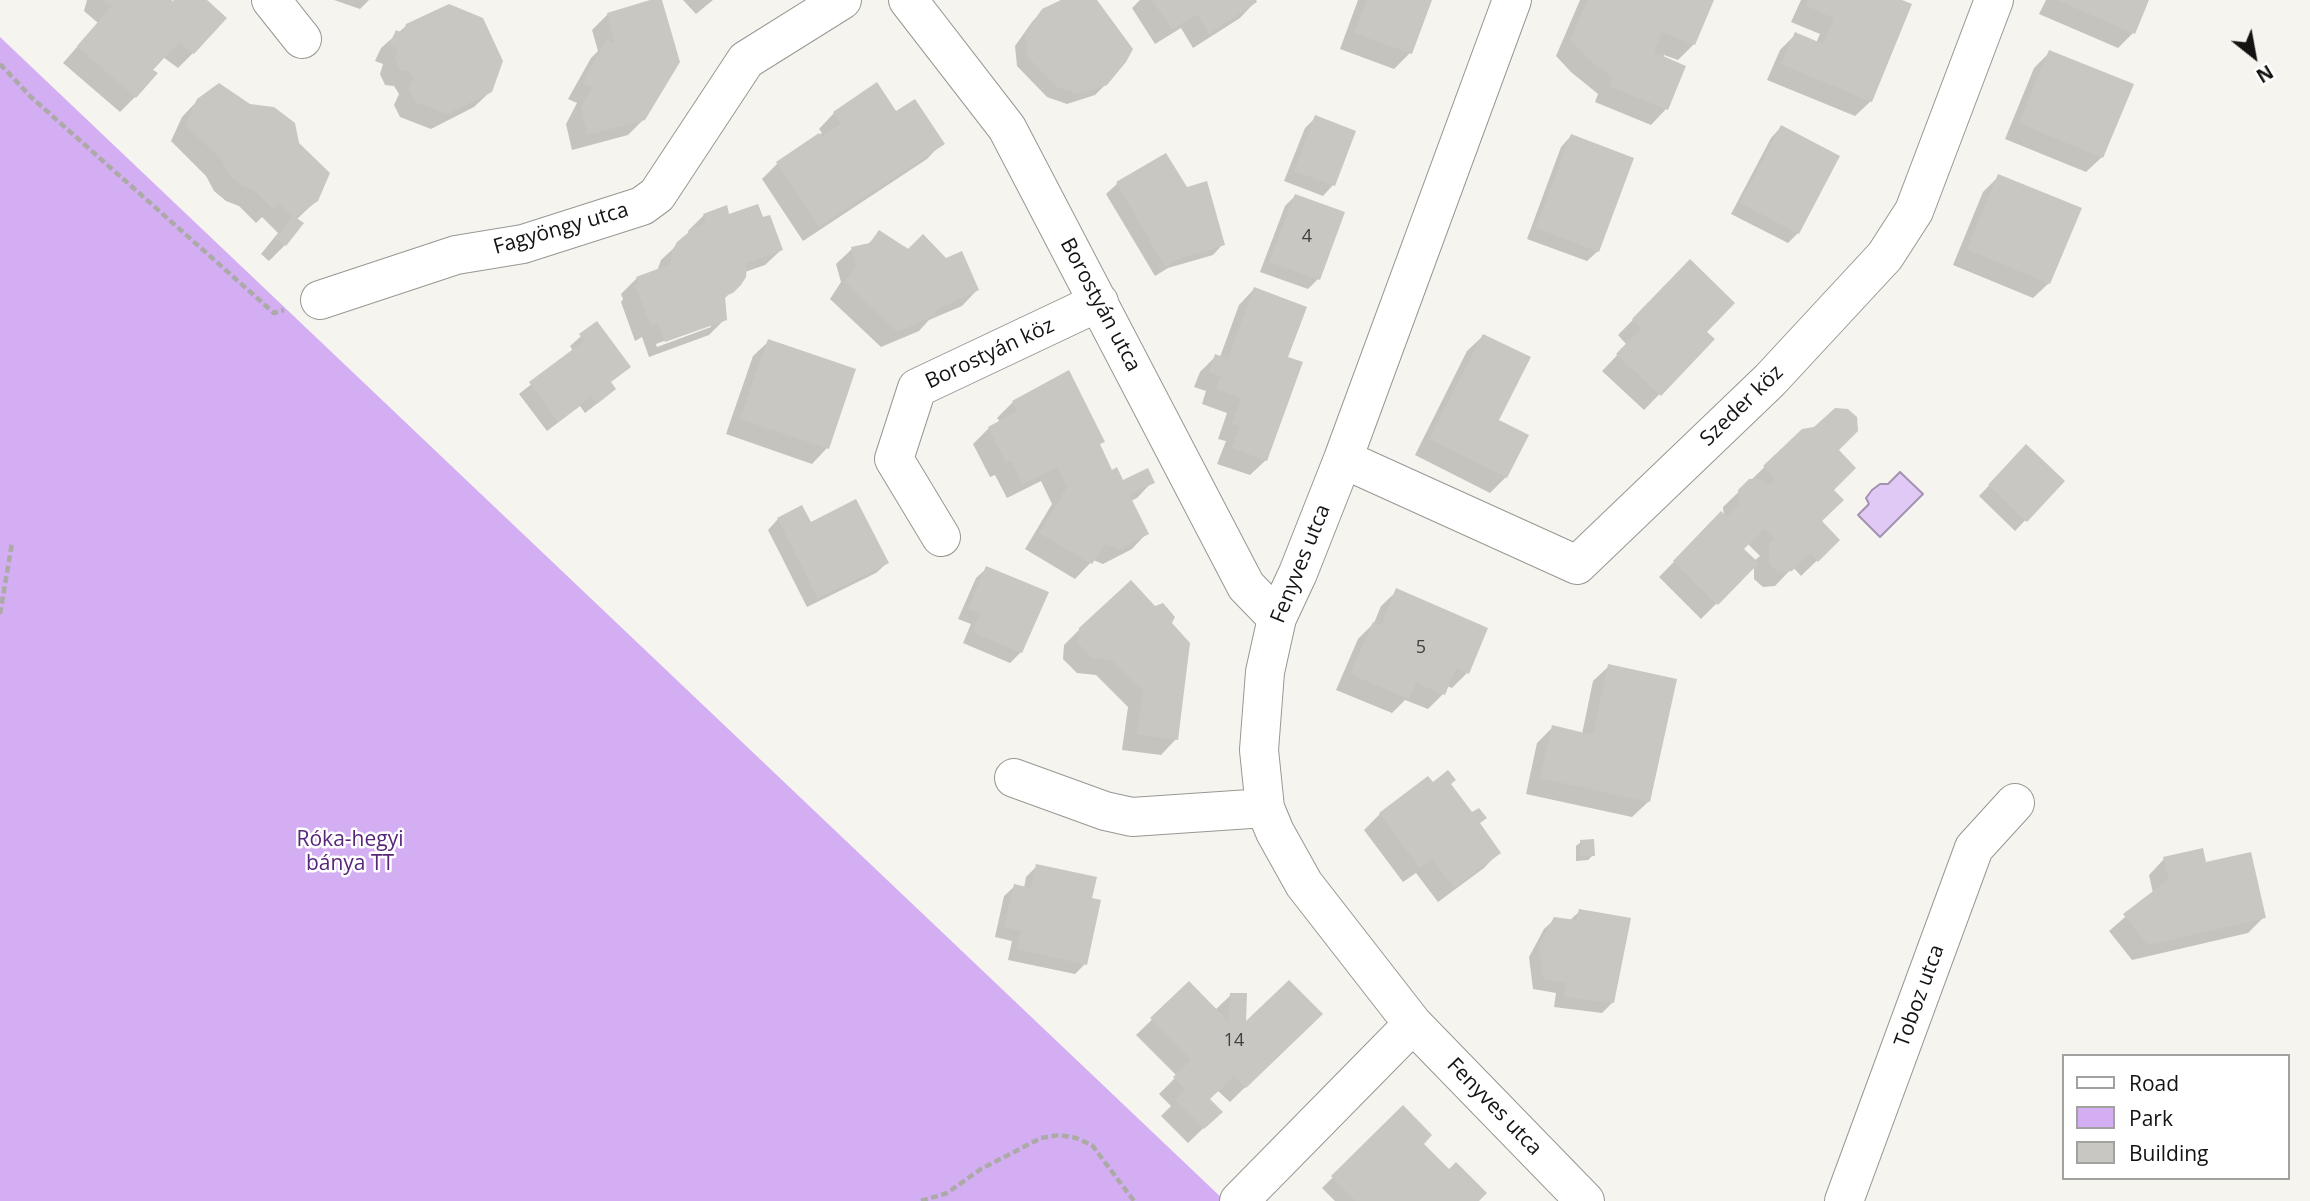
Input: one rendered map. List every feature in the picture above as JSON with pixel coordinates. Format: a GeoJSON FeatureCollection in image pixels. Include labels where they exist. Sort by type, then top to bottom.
{"type":"FeatureCollection","features":[{"type":"Feature","properties":{"kind":"street"},"geometry":{"type":"LineString","coordinates":[[271,0],[302,39]]}},
{"type":"Feature","properties":{"kind":"street","name":"Fagyöngy utca"},"geometry":{"type":"LineString","coordinates":[[320,300],[456,255],[523,244],[642,206],[657,195],[747,60],[842,0]]}},
{"type":"Feature","properties":{"kind":"street","name":"Borostyán utca"},"geometry":{"type":"LineString","coordinates":[[908,0],[1007,128],[1246,586],[1277,618]]}},
{"type":"Feature","properties":{"kind":"street","name":"Szeder köz"},"geometry":{"type":"LineString","coordinates":[[1343,459],[1577,565],[1770,380],[1885,256],[1914,211],[1994,0]]}},
{"type":"Feature","properties":{"kind":"street","name":"Fenyves utca"},"geometry":{"type":"LineString","coordinates":[[1510,5],[1343,459],[1298,573],[1277,618],[1265,672],[1259,750],[1265,808],[1304,884],[1413,1024],[1585,1201]]}},
{"type":"Feature","properties":{"kind":"street","name":"Borostyán köz"},"geometry":{"type":"LineString","coordinates":[[941,537],[894,459],[917,388],[1099,302]]}},
{"type":"Feature","properties":{"kind":"street"},"geometry":{"type":"LineString","coordinates":[[1014,778],[1105,811],[1132,817],[1265,808]]}},
{"type":"Feature","properties":{"kind":"street","name":"Toboz utca"},"geometry":{"type":"LineString","coordinates":[[1844,1201],[1974,848],[2015,803]]}},
{"type":"Feature","properties":{"kind":"street"},"geometry":{"type":"LineString","coordinates":[[1239,1201],[1413,1024]]}},
{"type":"Feature","properties":{"kind":"path"},"geometry":{"type":"LineString","coordinates":[[0,64],[31,97],[274,313],[320,300]]}},
{"type":"Feature","properties":{"kind":"path"},"geometry":{"type":"LineString","coordinates":[[0,614],[12,543]]}},
{"type":"Feature","properties":{"kind":"path"},"geometry":{"type":"LineString","coordinates":[[921,1201],[947,1193],[981,1169],[1041,1138],[1059,1135],[1092,1144],[1134,1201]]}},
{"type":"Feature","properties":{"kind":"green space","name":"Róka-hegyi bánya TT"},"geometry":{"type":"Polygon","coordinates":[[[0,37],[1225,1201],[0,1201],[0,37]]]}},
{"type":"Feature","properties":{"kind":"shaded area"},"geometry":{"type":"Polygon","coordinates":[[[1900,472],[1923,494],[1880,537],[1858,515],[1869,504],[1866,498],[1872,490],[1880,484],[1888,484],[1900,472]]]}},
{"type":"Feature","properties":{"kind":"building"},"geometry":{"type":"Polygon","coordinates":[[[104,0],[207,0],[227,18],[194,54],[179,42],[153,70],[158,73],[136,98],[77,46],[112,6],[104,0]]]}},
{"type":"Feature","properties":{"kind":"building"},"geometry":{"type":"Polygon","coordinates":[[[650,0],[662,0],[680,62],[645,120],[587,135],[581,107],[592,87],[583,83],[606,40],[615,44],[607,13],[650,0]]]}},
{"type":"Feature","properties":{"kind":"building"},"geometry":{"type":"Polygon","coordinates":[[[1061,0],[1097,0],[1133,49],[1107,85],[1079,94],[1057,87],[1027,56],[1025,34],[1042,9],[1061,0]]]}},
{"type":"Feature","properties":{"kind":"building"},"geometry":{"type":"Polygon","coordinates":[[[1152,0],[1257,2],[1209,34],[1197,14],[1172,29],[1152,0]]]}},
{"type":"Feature","properties":{"kind":"building"},"geometry":{"type":"Polygon","coordinates":[[[1367,0],[1432,0],[1412,54],[1354,33],[1367,0]]]}},
{"type":"Feature","properties":{"kind":"building"},"geometry":{"type":"Polygon","coordinates":[[[1588,0],[1714,0],[1695,45],[1662,32],[1654,52],[1686,66],[1668,110],[1609,86],[1613,78],[1586,57],[1570,40],[1588,0]]]}},
{"type":"Feature","properties":{"kind":"building"},"geometry":{"type":"Polygon","coordinates":[[[1808,0],[1902,0],[1912,4],[1872,102],[1781,64],[1795,32],[1823,44],[1834,18],[1806,6],[1808,0]]]}},
{"type":"Feature","properties":{"kind":"building"},"geometry":{"type":"Polygon","coordinates":[[[2057,0],[2149,0],[2135,34],[2057,0]]]}},
{"type":"Feature","properties":{"kind":"building"},"geometry":{"type":"Polygon","coordinates":[[[449,4],[483,18],[503,61],[492,92],[447,114],[415,102],[409,89],[413,78],[409,71],[400,70],[395,58],[398,48],[389,45],[396,30],[403,33],[406,24],[449,4]]]}},
{"type":"Feature","properties":{"kind":"building"},"geometry":{"type":"Polygon","coordinates":[[[2049,50],[2134,84],[2103,158],[2019,123],[2049,50]]]}},
{"type":"Feature","properties":{"kind":"building"},"geometry":{"type":"Polygon","coordinates":[[[877,82],[896,111],[915,99],[945,144],[819,227],[776,162],[819,133],[822,137],[841,124],[833,112],[877,82]]]}},
{"type":"Feature","properties":{"kind":"building"},"geometry":{"type":"Polygon","coordinates":[[[219,83],[250,104],[274,107],[295,123],[299,143],[330,173],[318,201],[295,217],[304,223],[286,246],[275,238],[293,217],[278,203],[273,209],[255,191],[242,186],[229,175],[222,160],[185,125],[197,99],[219,83]]]}},
{"type":"Feature","properties":{"kind":"building"},"geometry":{"type":"Polygon","coordinates":[[[1315,115],[1356,131],[1335,186],[1294,171],[1315,115]]]}},
{"type":"Feature","properties":{"kind":"building"},"geometry":{"type":"Polygon","coordinates":[[[1781,125],[1840,156],[1799,234],[1740,203],[1781,125]]]}},
{"type":"Feature","properties":{"kind":"building"},"geometry":{"type":"Polygon","coordinates":[[[1571,134],[1634,158],[1599,252],[1536,228],[1571,134]]]}},
{"type":"Feature","properties":{"kind":"building"},"geometry":{"type":"Polygon","coordinates":[[[1166,153],[1187,187],[1207,181],[1225,245],[1181,258],[1165,267],[1116,182],[1166,153]]]}},
{"type":"Feature","properties":{"kind":"building"},"geometry":{"type":"Polygon","coordinates":[[[1998,174],[2082,208],[2050,284],[1967,249],[1998,174]]]}},
{"type":"Feature","properties":{"kind":"building"},"geometry":{"type":"Polygon","coordinates":[[[1295,194],[1345,212],[1320,280],[1269,262],[1295,194]]]}},
{"type":"Feature","properties":{"kind":"building"},"geometry":{"type":"Polygon","coordinates":[[[758,204],[763,217],[770,215],[783,250],[747,263],[746,277],[741,285],[725,296],[727,320],[665,342],[658,323],[651,326],[635,285],[639,284],[636,277],[671,264],[672,251],[677,242],[695,227],[706,223],[703,214],[727,205],[729,214],[758,204]]]}},
{"type":"Feature","properties":{"kind":"building"},"geometry":{"type":"Polygon","coordinates":[[[879,230],[908,249],[923,234],[946,258],[962,251],[979,290],[934,311],[936,315],[897,332],[845,282],[856,265],[851,247],[870,243],[879,230]]]}},
{"type":"Feature","properties":{"kind":"building"},"geometry":{"type":"Polygon","coordinates":[[[1690,259],[1735,303],[1707,332],[1715,339],[1661,396],[1616,354],[1641,328],[1632,319],[1690,259]]]}},
{"type":"Feature","properties":{"kind":"building"},"geometry":{"type":"Polygon","coordinates":[[[1254,287],[1307,307],[1288,357],[1303,362],[1267,461],[1232,448],[1240,426],[1232,424],[1242,398],[1216,389],[1221,376],[1209,372],[1215,354],[1228,359],[1254,287]]]}},
{"type":"Feature","properties":{"kind":"building"},"geometry":{"type":"Polygon","coordinates":[[[597,321],[631,367],[611,382],[616,389],[597,404],[591,396],[558,422],[529,382],[584,341],[579,334],[597,321]]]}},
{"type":"Feature","properties":{"kind":"building"},"geometry":{"type":"Polygon","coordinates":[[[1483,334],[1531,357],[1499,420],[1529,435],[1507,478],[1429,439],[1483,334]]]}},
{"type":"Feature","properties":{"kind":"building"},"geometry":{"type":"Polygon","coordinates":[[[768,339],[856,369],[829,449],[740,419],[768,339]]]}},
{"type":"Feature","properties":{"kind":"building"},"geometry":{"type":"Polygon","coordinates":[[[1069,370],[1105,442],[1100,444],[1112,470],[1117,467],[1123,480],[1148,468],[1155,483],[1129,494],[1149,534],[1120,549],[1105,544],[1092,564],[1039,533],[1067,487],[1057,467],[1023,484],[1011,461],[1006,463],[988,427],[1017,411],[1012,401],[1069,370]]]}},
{"type":"Feature","properties":{"kind":"building"},"geometry":{"type":"Polygon","coordinates":[[[1835,408],[1848,409],[1857,417],[1858,431],[1839,450],[1856,468],[1834,490],[1844,500],[1822,521],[1840,540],[1818,562],[1810,553],[1792,571],[1779,573],[1769,563],[1769,544],[1775,539],[1764,529],[1744,549],[1759,563],[1718,605],[1673,561],[1721,511],[1727,517],[1739,504],[1738,490],[1749,479],[1762,479],[1769,486],[1776,479],[1763,466],[1802,429],[1814,427],[1835,408]]]}},
{"type":"Feature","properties":{"kind":"building"},"geometry":{"type":"Polygon","coordinates":[[[2026,444],[2065,481],[2027,522],[1988,485],[2026,444]]]}},
{"type":"Feature","properties":{"kind":"building"},"geometry":{"type":"Polygon","coordinates":[[[856,499],[889,563],[818,598],[777,518],[802,505],[811,522],[856,499]]]}},
{"type":"Feature","properties":{"kind":"building"},"geometry":{"type":"Polygon","coordinates":[[[986,566],[1049,592],[1022,653],[972,632],[980,613],[968,609],[986,566]]]}},
{"type":"Feature","properties":{"kind":"building"},"geometry":{"type":"Polygon","coordinates":[[[1131,580],[1155,606],[1163,603],[1175,617],[1172,623],[1190,643],[1178,740],[1137,734],[1143,691],[1112,660],[1092,658],[1078,643],[1079,628],[1131,580]]]}},
{"type":"Feature","properties":{"kind":"building"},"geometry":{"type":"Polygon","coordinates":[[[1396,588],[1488,628],[1469,674],[1456,668],[1445,695],[1416,683],[1409,699],[1350,674],[1373,622],[1381,625],[1396,588]]]}},
{"type":"Feature","properties":{"kind":"building"},"geometry":{"type":"Polygon","coordinates":[[[1608,664],[1677,679],[1650,802],[1540,778],[1552,725],[1593,735],[1608,664]]]}},
{"type":"Feature","properties":{"kind":"building"},"geometry":{"type":"Polygon","coordinates":[[[1448,770],[1456,780],[1451,784],[1472,812],[1479,808],[1487,818],[1480,823],[1501,853],[1454,888],[1432,859],[1420,868],[1379,813],[1428,776],[1433,782],[1448,770]]]}},
{"type":"Feature","properties":{"kind":"building"},"geometry":{"type":"Polygon","coordinates":[[[1594,839],[1595,856],[1580,856],[1580,840],[1594,839]]]}},
{"type":"Feature","properties":{"kind":"building"},"geometry":{"type":"Polygon","coordinates":[[[2203,848],[2206,862],[2251,852],[2266,918],[2148,945],[2123,914],[2169,879],[2163,857],[2203,848]]]}},
{"type":"Feature","properties":{"kind":"building"},"geometry":{"type":"Polygon","coordinates":[[[1036,864],[1097,877],[1092,898],[1101,900],[1087,965],[1017,949],[1021,931],[1004,927],[1014,884],[1031,888],[1036,864]]]}},
{"type":"Feature","properties":{"kind":"building"},"geometry":{"type":"Polygon","coordinates":[[[1579,909],[1631,918],[1614,1003],[1564,997],[1566,983],[1543,979],[1539,945],[1554,917],[1576,920],[1579,909]]]}},
{"type":"Feature","properties":{"kind":"building"},"geometry":{"type":"Polygon","coordinates":[[[1289,980],[1323,1014],[1246,1088],[1234,1076],[1210,1099],[1223,1112],[1204,1129],[1175,1099],[1185,1089],[1173,1077],[1191,1060],[1150,1018],[1189,981],[1228,1021],[1230,993],[1247,993],[1246,1021],[1289,980]]]}},
{"type":"Feature","properties":{"kind":"building"},"geometry":{"type":"Polygon","coordinates":[[[1403,1105],[1432,1135],[1424,1144],[1449,1169],[1456,1162],[1487,1193],[1479,1201],[1356,1201],[1331,1176],[1403,1105]]]}}]}
